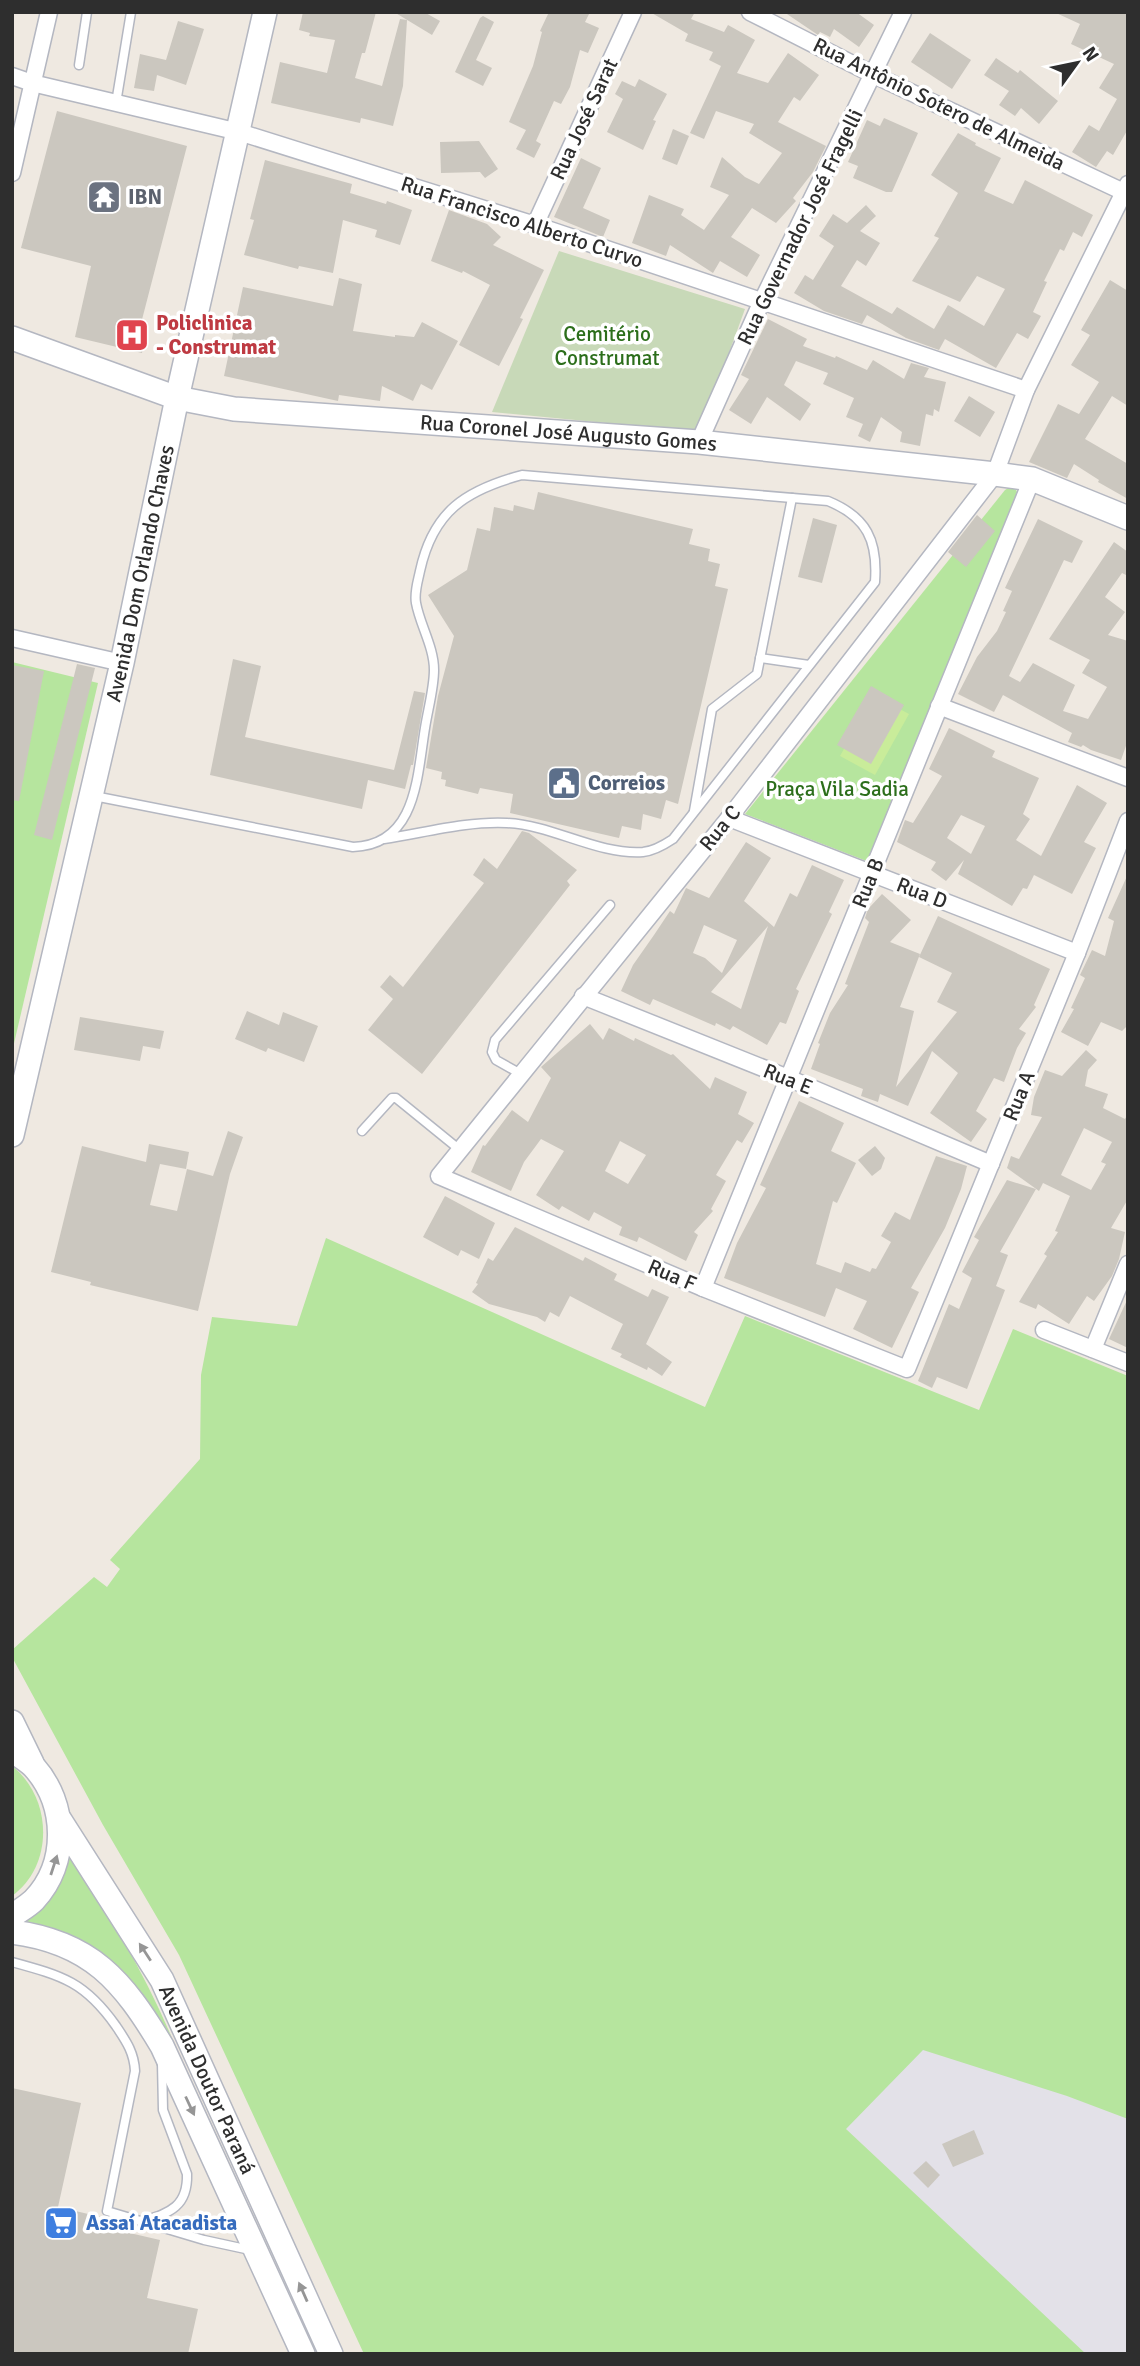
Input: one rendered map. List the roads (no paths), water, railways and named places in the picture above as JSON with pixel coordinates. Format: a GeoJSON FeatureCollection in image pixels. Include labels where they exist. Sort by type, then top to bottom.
{"type":"FeatureCollection","features":[{"type":"Feature","properties":{"kind":"main road","name":"Avenida Dom Orlando Chaves"},"geometry":{"type":"LineString","coordinates":[[12,1135],[122,663],[177,398],[265,12]]}},
{"type":"Feature","properties":{"kind":"main road","name":"Rua Coronel José Augusto Gomes"},"geometry":{"type":"LineString","coordinates":[[12,338],[177,398],[234,409],[699,442],[995,474],[1032,479],[1128,518]]}},
{"type":"Feature","properties":{"kind":"main road"},"geometry":{"type":"LineString","coordinates":[[12,1722],[33,1766],[51,1792],[60,1820],[59,1849],[50,1876],[34,1900],[12,1916]]}},
{"type":"Feature","properties":{"kind":"main road"},"geometry":{"type":"LineString","coordinates":[[12,1750],[33,1766]]}},
{"type":"Feature","properties":{"kind":"main road","name":"Avenida Doutor Paraná"},"geometry":{"type":"LineString","coordinates":[[60,1820],[162,1980],[331,2354]]}},
{"type":"Feature","properties":{"kind":"main road","name":"Avenida Doutor Paraná"},"geometry":{"type":"LineString","coordinates":[[12,1931],[49,1938],[82,1952],[112,1975],[148,2023],[162,2046],[303,2354]]}},
{"type":"Feature","properties":{"kind":"street"},"geometry":{"type":"LineString","coordinates":[[12,173],[49,12]]}},
{"type":"Feature","properties":{"kind":"street","name":"Rua José Sarat"},"geometry":{"type":"LineString","coordinates":[[536,225],[633,12]]}},
{"type":"Feature","properties":{"kind":"street","name":"Rua Antônio Sotero de Almeida"},"geometry":{"type":"LineString","coordinates":[[750,12],[874,75],[1126,190]]}},
{"type":"Feature","properties":{"kind":"street","name":"Rua Governador José Fragelli"},"geometry":{"type":"LineString","coordinates":[[699,442],[762,301],[903,12]]}},
{"type":"Feature","properties":{"kind":"street","name":"Rua Francisco Alberto Curvo"},"geometry":{"type":"LineString","coordinates":[[12,76],[239,132],[536,225],[1026,390]]}},
{"type":"Feature","properties":{"kind":"street","name":"Rua C"},"geometry":{"type":"LineString","coordinates":[[439,1176],[729,818],[995,474],[1026,390],[1126,190]]}},
{"type":"Feature","properties":{"kind":"street","name":"Rua B"},"geometry":{"type":"LineString","coordinates":[[703,1288],[1032,479]]}},
{"type":"Feature","properties":{"kind":"street"},"geometry":{"type":"LineString","coordinates":[[12,638],[122,663]]}},
{"type":"Feature","properties":{"kind":"street"},"geometry":{"type":"LineString","coordinates":[[939,706],[1128,778]]}},
{"type":"Feature","properties":{"kind":"street","name":"Rua D"},"geometry":{"type":"LineString","coordinates":[[729,818],[1077,953]]}},
{"type":"Feature","properties":{"kind":"street","name":"Rua A"},"geometry":{"type":"LineString","coordinates":[[907,1369],[1128,821]]}},
{"type":"Feature","properties":{"kind":"street","name":"Rua E"},"geometry":{"type":"LineString","coordinates":[[583,996],[788,1078],[991,1164]]}},
{"type":"Feature","properties":{"kind":"street","name":"Rua F"},"geometry":{"type":"LineString","coordinates":[[439,1176],[703,1288],[907,1369]]}},
{"type":"Feature","properties":{"kind":"street"},"geometry":{"type":"LineString","coordinates":[[1093,1349],[1128,1264]]}},
{"type":"Feature","properties":{"kind":"street"},"geometry":{"type":"LineString","coordinates":[[1044,1330],[1128,1363]]}},
{"type":"Feature","properties":{"kind":"lane"},"geometry":{"type":"LineString","coordinates":[[79,65],[87,12]]}},
{"type":"Feature","properties":{"kind":"lane"},"geometry":{"type":"LineString","coordinates":[[116,103],[131,12]]}},
{"type":"Feature","properties":{"kind":"lane"},"geometry":{"type":"LineString","coordinates":[[91,795],[353,847],[370,847],[397,829],[413,799],[434,669],[415,601],[423,558],[436,529],[448,512],[467,496],[491,483],[522,475],[828,501],[847,509],[861,522],[872,541],[877,562],[875,582],[673,839],[660,848],[644,852],[614,850],[537,828],[508,823],[470,824],[384,839]]}},
{"type":"Feature","properties":{"kind":"lane"},"geometry":{"type":"LineString","coordinates":[[694,813],[712,709],[757,674],[792,498]]}},
{"type":"Feature","properties":{"kind":"lane"},"geometry":{"type":"LineString","coordinates":[[760,658],[809,665]]}},
{"type":"Feature","properties":{"kind":"lane"},"geometry":{"type":"LineString","coordinates":[[520,1074],[496,1060],[492,1052],[495,1040],[610,905]]}},
{"type":"Feature","properties":{"kind":"lane"},"geometry":{"type":"LineString","coordinates":[[362,1131],[392,1098],[396,1098],[460,1150]]}},
{"type":"Feature","properties":{"kind":"lane"},"geometry":{"type":"LineString","coordinates":[[12,1962],[61,1976],[95,1998],[134,2056],[135,2071],[107,2211],[204,2240],[256,2251]]}},
{"type":"Feature","properties":{"kind":"lane"},"geometry":{"type":"LineString","coordinates":[[141,2222],[170,2212],[185,2195],[188,2184],[163,2110],[162,2046]]}},
{"type":"Feature","properties":{"kind":"place","name":"IBN"},"geometry":{"type":"Point","coordinates":[104,197]}},
{"type":"Feature","properties":{"kind":"place","name":"Policlinica - Construmat"},"geometry":{"type":"Point","coordinates":[132,335]}},
{"type":"Feature","properties":{"kind":"place","name":"Correios"},"geometry":{"type":"Point","coordinates":[564,783]}},
{"type":"Feature","properties":{"kind":"place","name":"Assaí Atacadista"},"geometry":{"type":"Point","coordinates":[61,2223]}},
{"type":"Feature","properties":{"kind":"park label","name":"Cemitério Construmat"},"geometry":{"type":"Point","coordinates":[607,346]}},
{"type":"Feature","properties":{"kind":"park label","name":"Praça Vila Sadia"},"geometry":{"type":"Point","coordinates":[837,789]}}]}
